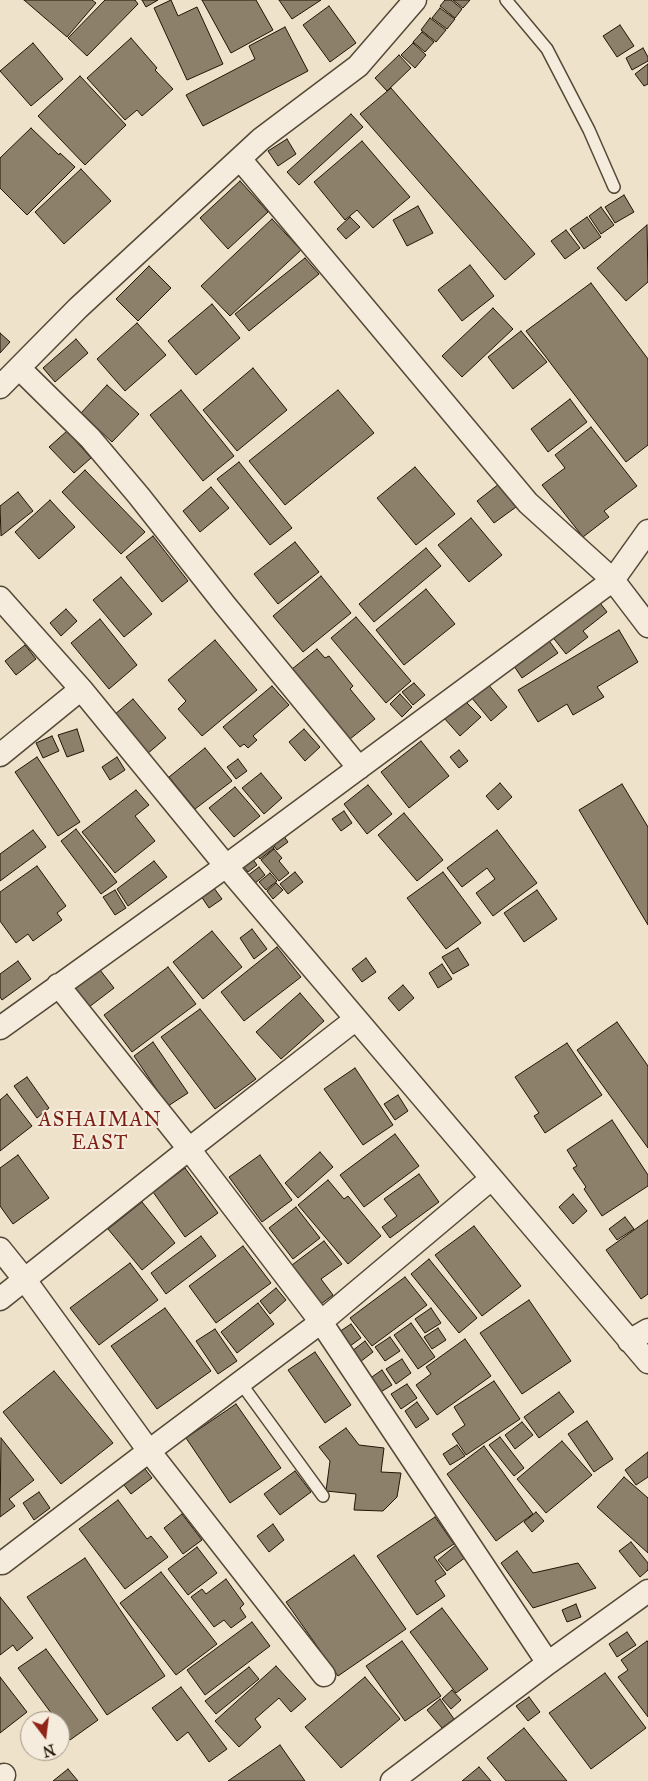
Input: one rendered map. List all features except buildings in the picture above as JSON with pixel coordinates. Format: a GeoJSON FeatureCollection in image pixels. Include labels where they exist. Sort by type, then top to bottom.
{"type":"FeatureCollection","features":[{"type":"Feature","properties":{"kind":"street"},"geometry":{"type":"LineString","coordinates":[[0,387],[78,308],[262,139],[358,66],[415,0]]}},
{"type":"Feature","properties":{"kind":"street"},"geometry":{"type":"LineString","coordinates":[[240,159],[528,503],[613,580],[648,626]]}},
{"type":"Feature","properties":{"kind":"street"},"geometry":{"type":"LineString","coordinates":[[19,368],[90,438],[359,768]]}},
{"type":"Feature","properties":{"kind":"street"},"geometry":{"type":"LineString","coordinates":[[0,1028],[226,866],[613,580],[648,531]]}},
{"type":"Feature","properties":{"kind":"street"},"geometry":{"type":"LineString","coordinates":[[0,598],[82,689],[226,866],[648,1362]]}},
{"type":"Feature","properties":{"kind":"street"},"geometry":{"type":"LineString","coordinates":[[0,755],[82,689]]}},
{"type":"Feature","properties":{"kind":"street"},"geometry":{"type":"LineString","coordinates":[[58,985],[189,1148],[321,1322],[548,1663]]}},
{"type":"Feature","properties":{"kind":"street"},"geometry":{"type":"LineString","coordinates":[[0,1299],[189,1148],[356,1019]]}},
{"type":"Feature","properties":{"kind":"street"},"geometry":{"type":"LineString","coordinates":[[2,1563],[321,1322],[491,1179]]}},
{"type":"Feature","properties":{"kind":"street"},"geometry":{"type":"LineString","coordinates":[[0,1249],[25,1280],[148,1451],[324,1675]]}},
{"type":"Feature","properties":{"kind":"street"},"geometry":{"type":"LineString","coordinates":[[629,1341],[648,1330]]}},
{"type":"Feature","properties":{"kind":"street"},"geometry":{"type":"LineString","coordinates":[[392,1781],[548,1663],[648,1591]]}},
{"type":"Feature","properties":{"kind":"lane"},"geometry":{"type":"LineString","coordinates":[[506,0],[547,49],[589,130],[614,187]]}},
{"type":"Feature","properties":{"kind":"lane"},"geometry":{"type":"LineString","coordinates":[[240,1382],[324,1496]]}},
{"type":"Feature","properties":{"kind":"district","name":"ASHAIMAN EAST"},"geometry":{"type":"Point","coordinates":[100,1132]}}]}
